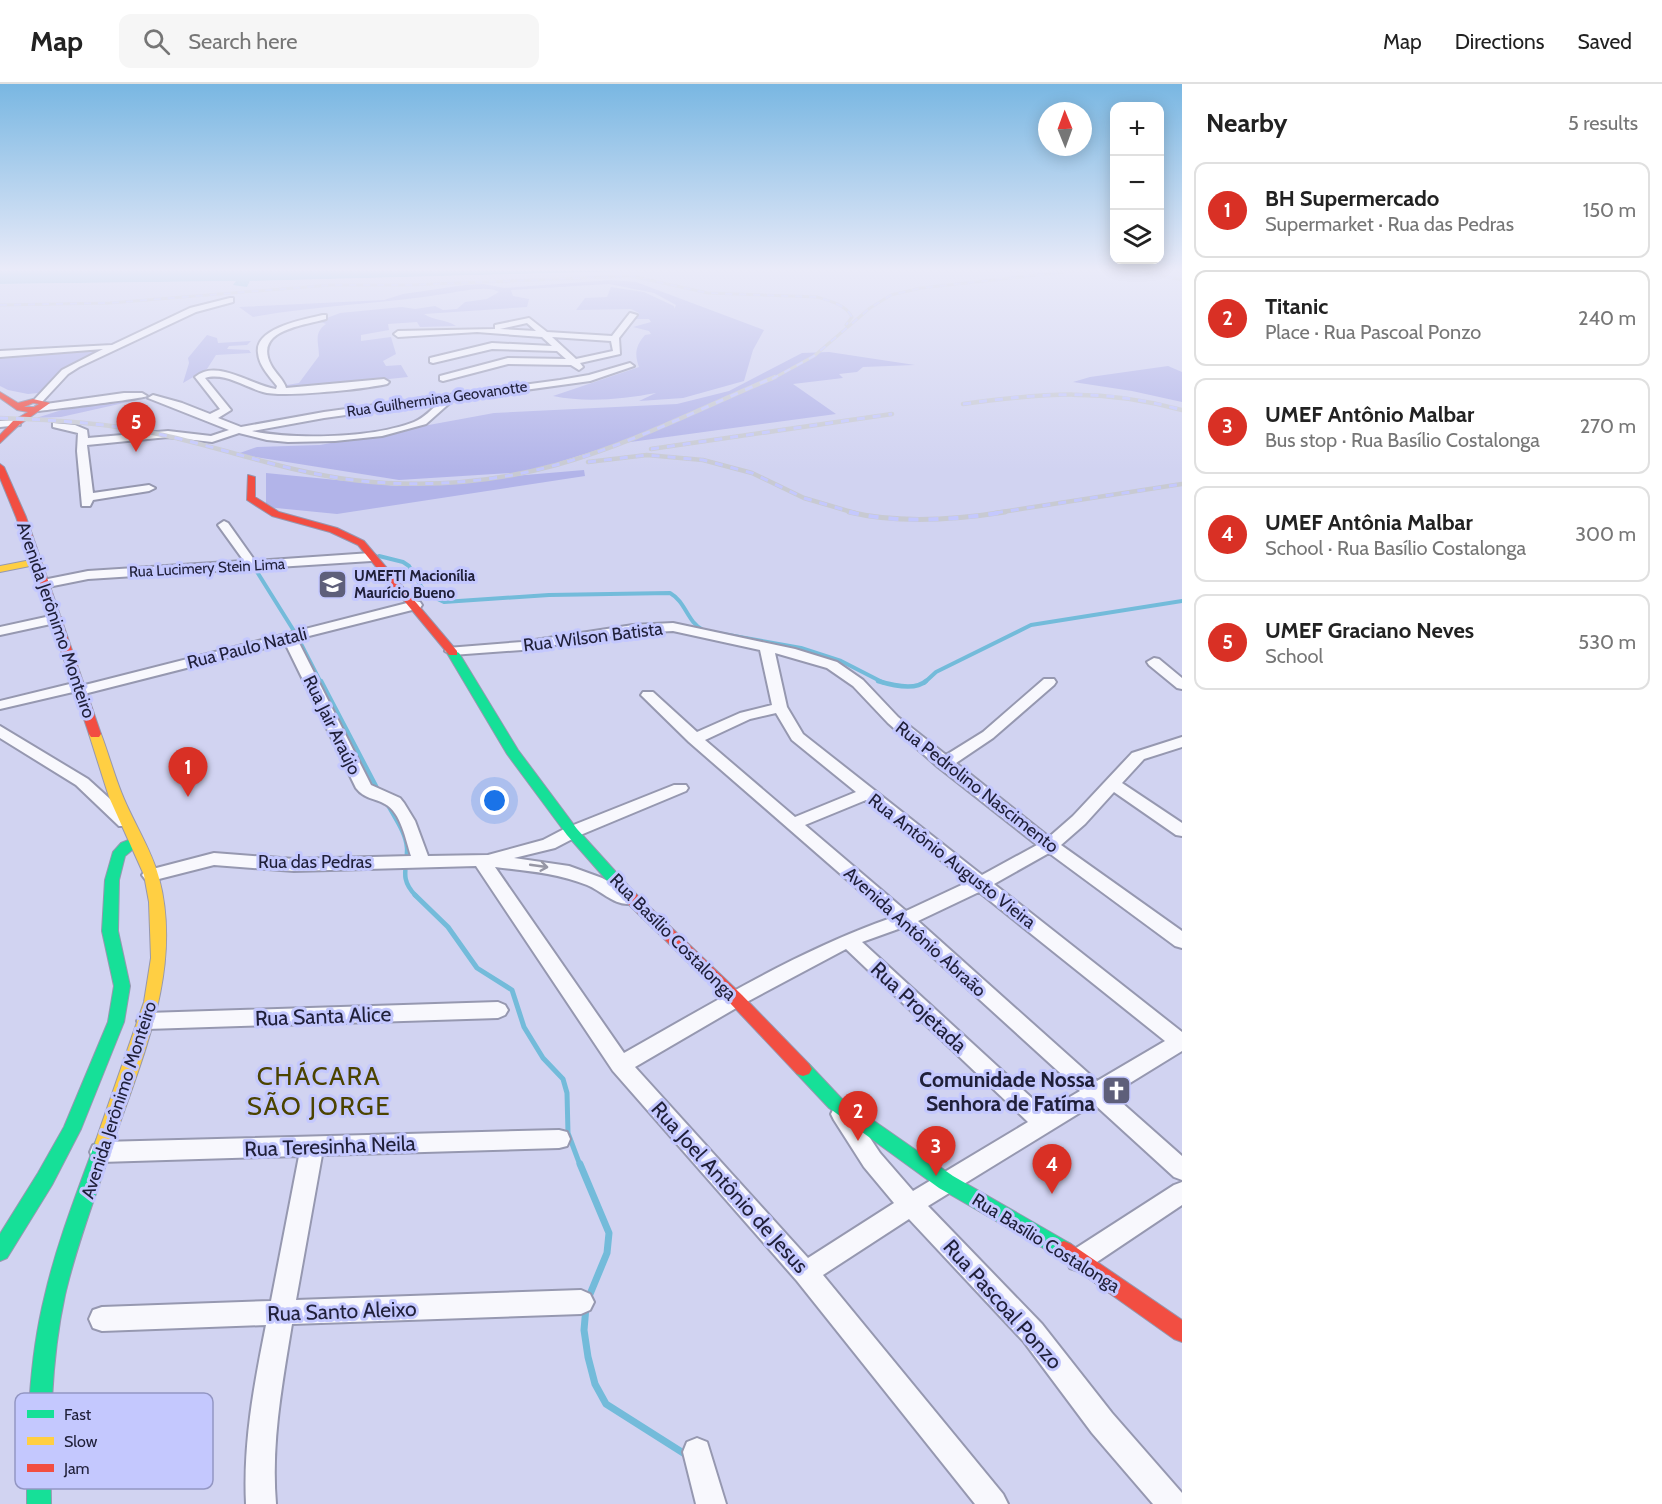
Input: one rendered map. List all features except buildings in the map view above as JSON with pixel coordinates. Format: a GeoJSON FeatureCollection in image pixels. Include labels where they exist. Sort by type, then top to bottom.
{"type":"FeatureCollection","features":[{"type":"Feature","properties":{"kind":"street"},"geometry":{"type":"LineString","coordinates":[[0,440],[42,400],[71,367],[134,337]]}},
{"type":"Feature","properties":{"kind":"street"},"geometry":{"type":"LineString","coordinates":[[268,337],[263,341],[260,351],[262,359],[282,386],[280,392]]}},
{"type":"Feature","properties":{"kind":"street"},"geometry":{"type":"LineString","coordinates":[[3,392],[75,404],[129,395],[147,397],[178,403],[243,430],[267,437],[309,439],[376,433],[420,424],[453,397],[429,350],[419,337]]}},
{"type":"Feature","properties":{"kind":"street"},"geometry":{"type":"LineString","coordinates":[[429,350],[465,337]]}},
{"type":"Feature","properties":{"kind":"street"},"geometry":{"type":"LineString","coordinates":[[488,337],[519,369]]}},
{"type":"Feature","properties":{"kind":"street"},"geometry":{"type":"LineString","coordinates":[[549,337],[591,378]]}},
{"type":"Feature","properties":{"kind":"street"},"geometry":{"type":"LineString","coordinates":[[443,378],[511,361],[574,362],[616,352],[614,339],[576,337]]}},
{"type":"Feature","properties":{"kind":"street"},"geometry":{"type":"LineString","coordinates":[[0,354],[117,345]]}},
{"type":"Feature","properties":{"kind":"street"},"geometry":{"type":"LineString","coordinates":[[429,350],[497,346],[560,349]]}},
{"type":"Feature","properties":{"kind":"street","name":"Rua Guilhermina Geovanotte"},"geometry":{"type":"LineString","coordinates":[[83,442],[130,435],[168,434],[212,439],[243,430],[324,415],[591,378],[630,366]]}},
{"type":"Feature","properties":{"kind":"street"},"geometry":{"type":"LineString","coordinates":[[212,417],[226,410],[200,377],[203,374],[215,373],[264,390],[280,392],[384,382]]}},
{"type":"Feature","properties":{"kind":"street"},"geometry":{"type":"LineString","coordinates":[[526,377],[534,385]]}},
{"type":"Feature","properties":{"kind":"street"},"geometry":{"type":"LineString","coordinates":[[3,392],[20,408]]}},
{"type":"Feature","properties":{"kind":"street"},"geometry":{"type":"LineString","coordinates":[[20,408],[42,400]]}},
{"type":"Feature","properties":{"kind":"street"},"geometry":{"type":"LineString","coordinates":[[16,423],[20,408]]}},
{"type":"Feature","properties":{"kind":"street"},"geometry":{"type":"LineString","coordinates":[[0,424],[16,423]]}},
{"type":"Feature","properties":{"kind":"street"},"geometry":{"type":"LineString","coordinates":[[57,425],[81,429],[83,432],[82,451],[87,500],[149,488]]}},
{"type":"Feature","properties":{"kind":"street","name":"Avenida Jerônimo Monteiro"},"geometry":{"type":"LineString","coordinates":[[0,467],[20,512],[55,619],[128,824],[152,875],[157,902],[159,958],[147,1021],[62,1266],[45,1339],[40,1393]]}},
{"type":"Feature","properties":{"kind":"street","name":"Rua Basílio Costalonga"},"geometry":{"type":"LineString","coordinates":[[251,477],[250,498],[256,506],[280,517],[313,523],[348,535],[363,543],[371,557],[415,605],[452,651],[512,751],[572,832],[636,904],[736,999],[835,1103],[946,1182],[1079,1260],[1182,1332]]}},
{"type":"Feature","properties":{"kind":"street"},"geometry":{"type":"LineString","coordinates":[[224,525],[253,566]]}},
{"type":"Feature","properties":{"kind":"street","name":"Rua Lucimery Stein Lima"},"geometry":{"type":"LineString","coordinates":[[43,584],[65,578],[97,574],[371,557]]}},
{"type":"Feature","properties":{"kind":"street"},"geometry":{"type":"LineString","coordinates":[[0,570],[36,562]]}},
{"type":"Feature","properties":{"kind":"street","name":"Rua Paulo Natali"},"geometry":{"type":"LineString","coordinates":[[0,705],[79,688],[415,605]]}},
{"type":"Feature","properties":{"kind":"street"},"geometry":{"type":"LineString","coordinates":[[0,631],[55,619]]}},
{"type":"Feature","properties":{"kind":"street","name":"Rua Wilson Batista"},"geometry":{"type":"LineString","coordinates":[[452,651],[522,646],[633,629],[673,627],[767,648]]}},
{"type":"Feature","properties":{"kind":"street","name":"Rua Jair Araújo"},"geometry":{"type":"LineString","coordinates":[[288,637],[364,788],[369,793],[389,800],[399,807],[409,862]]}},
{"type":"Feature","properties":{"kind":"street","name":"Rua Antônio Augusto Vieira"},"geometry":{"type":"LineString","coordinates":[[767,648],[780,708],[797,737],[866,794],[1182,1042]]}},
{"type":"Feature","properties":{"kind":"street","name":"Rua Pedrolino Nascimento"},"geometry":{"type":"LineString","coordinates":[[767,648],[820,660],[839,669],[858,683],[892,720],[944,764],[1182,941]]}},
{"type":"Feature","properties":{"kind":"street"},"geometry":{"type":"LineString","coordinates":[[1154,662],[1182,685]]}},
{"type":"Feature","properties":{"kind":"street"},"geometry":{"type":"LineString","coordinates":[[944,764],[988,735],[1049,682]]}},
{"type":"Feature","properties":{"kind":"street","name":"Avenida Antônio Abraão"},"geometry":{"type":"LineString","coordinates":[[648,695],[694,739],[904,920],[1182,1170]]}},
{"type":"Feature","properties":{"kind":"street"},"geometry":{"type":"LineString","coordinates":[[694,739],[745,716],[780,708]]}},
{"type":"Feature","properties":{"kind":"street"},"geometry":{"type":"LineString","coordinates":[[0,731],[82,782],[128,824]]}},
{"type":"Feature","properties":{"kind":"street"},"geometry":{"type":"LineString","coordinates":[[621,1065],[736,999],[848,940],[904,920],[982,883],[1050,845],[1067,832],[1138,756],[1182,742]]}},
{"type":"Feature","properties":{"kind":"street"},"geometry":{"type":"LineString","coordinates":[[1113,784],[1182,831]]}},
{"type":"Feature","properties":{"kind":"street","name":"Rua das Pedras"},"geometry":{"type":"LineString","coordinates":[[481,860],[549,844],[572,832],[680,788]]}},
{"type":"Feature","properties":{"kind":"street"},"geometry":{"type":"LineString","coordinates":[[793,824],[866,794]]}},
{"type":"Feature","properties":{"kind":"street"},"geometry":{"type":"LineString","coordinates":[[0,1252],[37,1196],[62,1151],[92,1087],[116,1020],[123,981],[110,929],[110,909],[117,857],[123,849],[136,841]]}},
{"type":"Feature","properties":{"kind":"street","name":"Rua das Pedras"},"geometry":{"type":"LineString","coordinates":[[152,875],[214,859],[294,865],[481,860],[563,870],[596,882],[636,904]]}},
{"type":"Feature","properties":{"kind":"street","name":"Rua Joel Antônio de Jesus"},"geometry":{"type":"LineString","coordinates":[[481,860],[621,1065],[806,1273],[993,1504]]}},
{"type":"Feature","properties":{"kind":"street","name":"Rua Projetada"},"geometry":{"type":"LineString","coordinates":[[848,940],[1043,1122]]}},
{"type":"Feature","properties":{"kind":"street","name":"Rua Santa Alice"},"geometry":{"type":"LineString","coordinates":[[147,1021],[498,1010]]}},
{"type":"Feature","properties":{"kind":"street"},"geometry":{"type":"LineString","coordinates":[[806,1273],[1043,1122],[1182,1042]]}},
{"type":"Feature","properties":{"kind":"street","name":"Rua Pascoal Ponzo"},"geometry":{"type":"LineString","coordinates":[[835,1103],[872,1160],[911,1205],[1033,1333],[1102,1424],[1175,1500]]}},
{"type":"Feature","properties":{"kind":"street","name":"Rua Teresinha Neila"},"geometry":{"type":"LineString","coordinates":[[101,1152],[559,1139]]}},
{"type":"Feature","properties":{"kind":"street"},"geometry":{"type":"LineString","coordinates":[[261,1504],[259,1471],[261,1430],[312,1146]]}},
{"type":"Feature","properties":{"kind":"street"},"geometry":{"type":"LineString","coordinates":[[1079,1260],[1182,1192]]}},
{"type":"Feature","properties":{"kind":"street","name":"Rua Santo Aleixo"},"geometry":{"type":"LineString","coordinates":[[102,1319],[581,1302]]}},
{"type":"Feature","properties":{"kind":"street"},"geometry":{"type":"LineString","coordinates":[[697,1452],[711,1504]]}},
{"type":"Feature","properties":{"kind":"street","name":"Avenida Jerônimo Monteiro"},"geometry":{"type":"LineString","coordinates":[[39,1489],[39,1504]]}},
{"type":"Feature","properties":{"kind":"shaded area"},"geometry":{"type":"Polygon","coordinates":[[[205,337],[217,338],[218,343],[251,341],[247,345],[229,346],[227,349],[249,350],[251,353],[216,355],[207,369],[183,383],[189,363],[188,358],[205,337]]]}},
{"type":"Feature","properties":{"kind":"shaded area"},"geometry":{"type":"Polygon","coordinates":[[[318,337],[361,337],[361,341],[391,337],[396,354],[383,361],[386,366],[401,365],[408,377],[285,390],[287,385],[299,383],[319,356],[318,337]]]}},
{"type":"Feature","properties":{"kind":"shaded area"},"geometry":{"type":"Polygon","coordinates":[[[643,337],[760,337],[753,350],[744,381],[683,398],[639,401],[656,393],[605,399],[553,396],[639,367],[636,354],[643,337]]]}},
{"type":"Feature","properties":{"kind":"shaded area"},"geometry":{"type":"Polygon","coordinates":[[[110,347],[65,368],[38,393],[28,394],[0,386],[0,356],[110,347]]]}},
{"type":"Feature","properties":{"kind":"shaded area"},"geometry":{"type":"Polygon","coordinates":[[[829,352],[915,365],[863,367],[857,372],[839,374],[843,378],[793,384],[836,414],[616,444],[528,472],[399,480],[237,454],[257,447],[320,445],[494,413],[677,404],[729,391],[802,353],[829,352]]]}},
{"type":"Feature","properties":{"kind":"shaded area"},"geometry":{"type":"Polygon","coordinates":[[[1168,366],[1182,372],[1182,402],[1073,382],[1090,377],[1168,366]]]}},
{"type":"Feature","properties":{"kind":"shaded area"},"geometry":{"type":"Polygon","coordinates":[[[145,395],[155,396],[61,417],[36,418],[78,405],[145,395]]]}},
{"type":"Feature","properties":{"kind":"shaded area"},"geometry":{"type":"Polygon","coordinates":[[[584,470],[585,476],[337,514],[266,507],[266,473],[397,486],[584,470]]]}},
{"type":"Feature","properties":{"kind":"waterway"},"geometry":{"type":"LineString","coordinates":[[379,556],[403,562],[409,566],[425,593],[444,602],[549,595],[670,593],[680,601],[693,622],[703,630]]}},
{"type":"Feature","properties":{"kind":"waterway"},"geometry":{"type":"LineString","coordinates":[[254,567],[294,631]]}},
{"type":"Feature","properties":{"kind":"waterway"},"geometry":{"type":"LineString","coordinates":[[924,683],[936,672],[1031,625],[1182,601]]}},
{"type":"Feature","properties":{"kind":"waterway"},"geometry":{"type":"LineString","coordinates":[[717,633],[801,648],[841,661],[882,682]]}},
{"type":"Feature","properties":{"kind":"waterway"},"geometry":{"type":"LineString","coordinates":[[299,640],[321,683]]}},
{"type":"Feature","properties":{"kind":"waterway"},"geometry":{"type":"LineString","coordinates":[[321,681],[378,790]]}},
{"type":"Feature","properties":{"kind":"waterway"},"geometry":{"type":"LineString","coordinates":[[882,682],[916,686],[926,681]]}},
{"type":"Feature","properties":{"kind":"waterway"},"geometry":{"type":"LineString","coordinates":[[388,805],[405,837],[407,884],[415,895]]}},
{"type":"Feature","properties":{"kind":"waterway"},"geometry":{"type":"LineString","coordinates":[[415,895],[448,927],[477,968],[512,990],[524,1027],[543,1058],[563,1079],[567,1093],[568,1133],[580,1165]]}},
{"type":"Feature","properties":{"kind":"waterway"},"geometry":{"type":"LineString","coordinates":[[580,1164],[609,1233],[607,1253],[588,1299]]}},
{"type":"Feature","properties":{"kind":"waterway"},"geometry":{"type":"LineString","coordinates":[[586,1307],[584,1330],[588,1357],[595,1384],[606,1404],[688,1456]]}},
{"type":"Feature","properties":{"kind":"railway"},"geometry":{"type":"LineString","coordinates":[[772,379],[814,356],[836,337]]}},
{"type":"Feature","properties":{"kind":"railway"},"geometry":{"type":"LineString","coordinates":[[0,418],[82,423],[143,431],[305,472],[353,480],[430,484],[481,480],[556,465],[640,436],[775,377]]}},
{"type":"Feature","properties":{"kind":"railway"},"geometry":{"type":"LineString","coordinates":[[963,404],[1020,397],[1073,395],[1126,398],[1182,410]]}},
{"type":"Feature","properties":{"kind":"railway"},"geometry":{"type":"LineString","coordinates":[[651,449],[892,414]]}},
{"type":"Feature","properties":{"kind":"railway"},"geometry":{"type":"LineString","coordinates":[[588,462],[647,455],[703,460],[752,473],[804,498],[855,513]]}},
{"type":"Feature","properties":{"kind":"railway"},"geometry":{"type":"LineString","coordinates":[[995,513],[1182,484]]}},
{"type":"Feature","properties":{"kind":"railway"},"geometry":{"type":"LineString","coordinates":[[849,512],[887,518],[927,520],[1005,512]]}},
{"type":"Feature","properties":{"kind":"traffic: fast"},"geometry":{"type":"LineString","coordinates":[[453,653],[512,751],[572,832],[629,896]]}},
{"type":"Feature","properties":{"kind":"traffic: fast"},"geometry":{"type":"LineString","coordinates":[[0,1252],[45,1179],[72,1129],[116,1022],[122,986],[110,931],[112,880],[118,855],[126,846],[136,841]]}},
{"type":"Feature","properties":{"kind":"traffic: fast"},"geometry":{"type":"LineString","coordinates":[[803,1069],[835,1103],[946,1182],[1064,1250]]}},
{"type":"Feature","properties":{"kind":"traffic: fast"},"geometry":{"type":"LineString","coordinates":[[41,1393],[55,1295],[65,1257],[104,1143]]}},
{"type":"Feature","properties":{"kind":"traffic: fast"},"geometry":{"type":"LineString","coordinates":[[39,1489],[39,1504]]}},
{"type":"Feature","properties":{"kind":"traffic: slow"},"geometry":{"type":"LineString","coordinates":[[0,569],[36,562]]}},
{"type":"Feature","properties":{"kind":"traffic: slow"},"geometry":{"type":"LineString","coordinates":[[95,734],[116,797],[151,875],[157,902],[159,958],[152,1002],[104,1143]]}},
{"type":"Feature","properties":{"kind":"traffic: jam"},"geometry":{"type":"LineString","coordinates":[[0,394],[20,408],[24,409],[31,410],[46,403],[33,401],[20,405],[20,408]]}},
{"type":"Feature","properties":{"kind":"traffic: jam"},"geometry":{"type":"LineString","coordinates":[[0,440],[16,423],[39,408]]}},
{"type":"Feature","properties":{"kind":"traffic: jam"},"geometry":{"type":"LineString","coordinates":[[0,467],[21,517],[95,734]]}},
{"type":"Feature","properties":{"kind":"traffic: jam"},"geometry":{"type":"LineString","coordinates":[[251,477],[250,498],[262,507],[290,519],[333,530],[361,543],[453,653]]}},
{"type":"Feature","properties":{"kind":"traffic: jam"},"geometry":{"type":"LineString","coordinates":[[629,896],[736,999],[803,1069]]}},
{"type":"Feature","properties":{"kind":"traffic: jam"},"geometry":{"type":"LineString","coordinates":[[1064,1250],[1182,1332]]}},
{"type":"Feature","properties":{"kind":"place","name":"UMEF Graciano Neves"},"geometry":{"type":"Point","coordinates":[136,452]}},
{"type":"Feature","properties":{"kind":"place","name":"UMEFTI Macionília Maurício Bueno"},"geometry":{"type":"Point","coordinates":[333,585]}},
{"type":"Feature","properties":{"kind":"place","name":"BH Supermercado"},"geometry":{"type":"Point","coordinates":[188,797]}},
{"type":"Feature","properties":{"kind":"place","name":"Comunidade Nossa Senhora de Fatíma"},"geometry":{"type":"Point","coordinates":[1116,1091]}},
{"type":"Feature","properties":{"kind":"place","name":"Titanic"},"geometry":{"type":"Point","coordinates":[858,1141]}},
{"type":"Feature","properties":{"kind":"place","name":"UMEF Antônio Malbar"},"geometry":{"type":"Point","coordinates":[936,1176]}},
{"type":"Feature","properties":{"kind":"place","name":"UMEF Antônia Malbar"},"geometry":{"type":"Point","coordinates":[1052,1194]}},
{"type":"Feature","properties":{"kind":"district","name":"CHÁCARA SÃO JORGE"},"geometry":{"type":"Point","coordinates":[319,1091]}}]}
